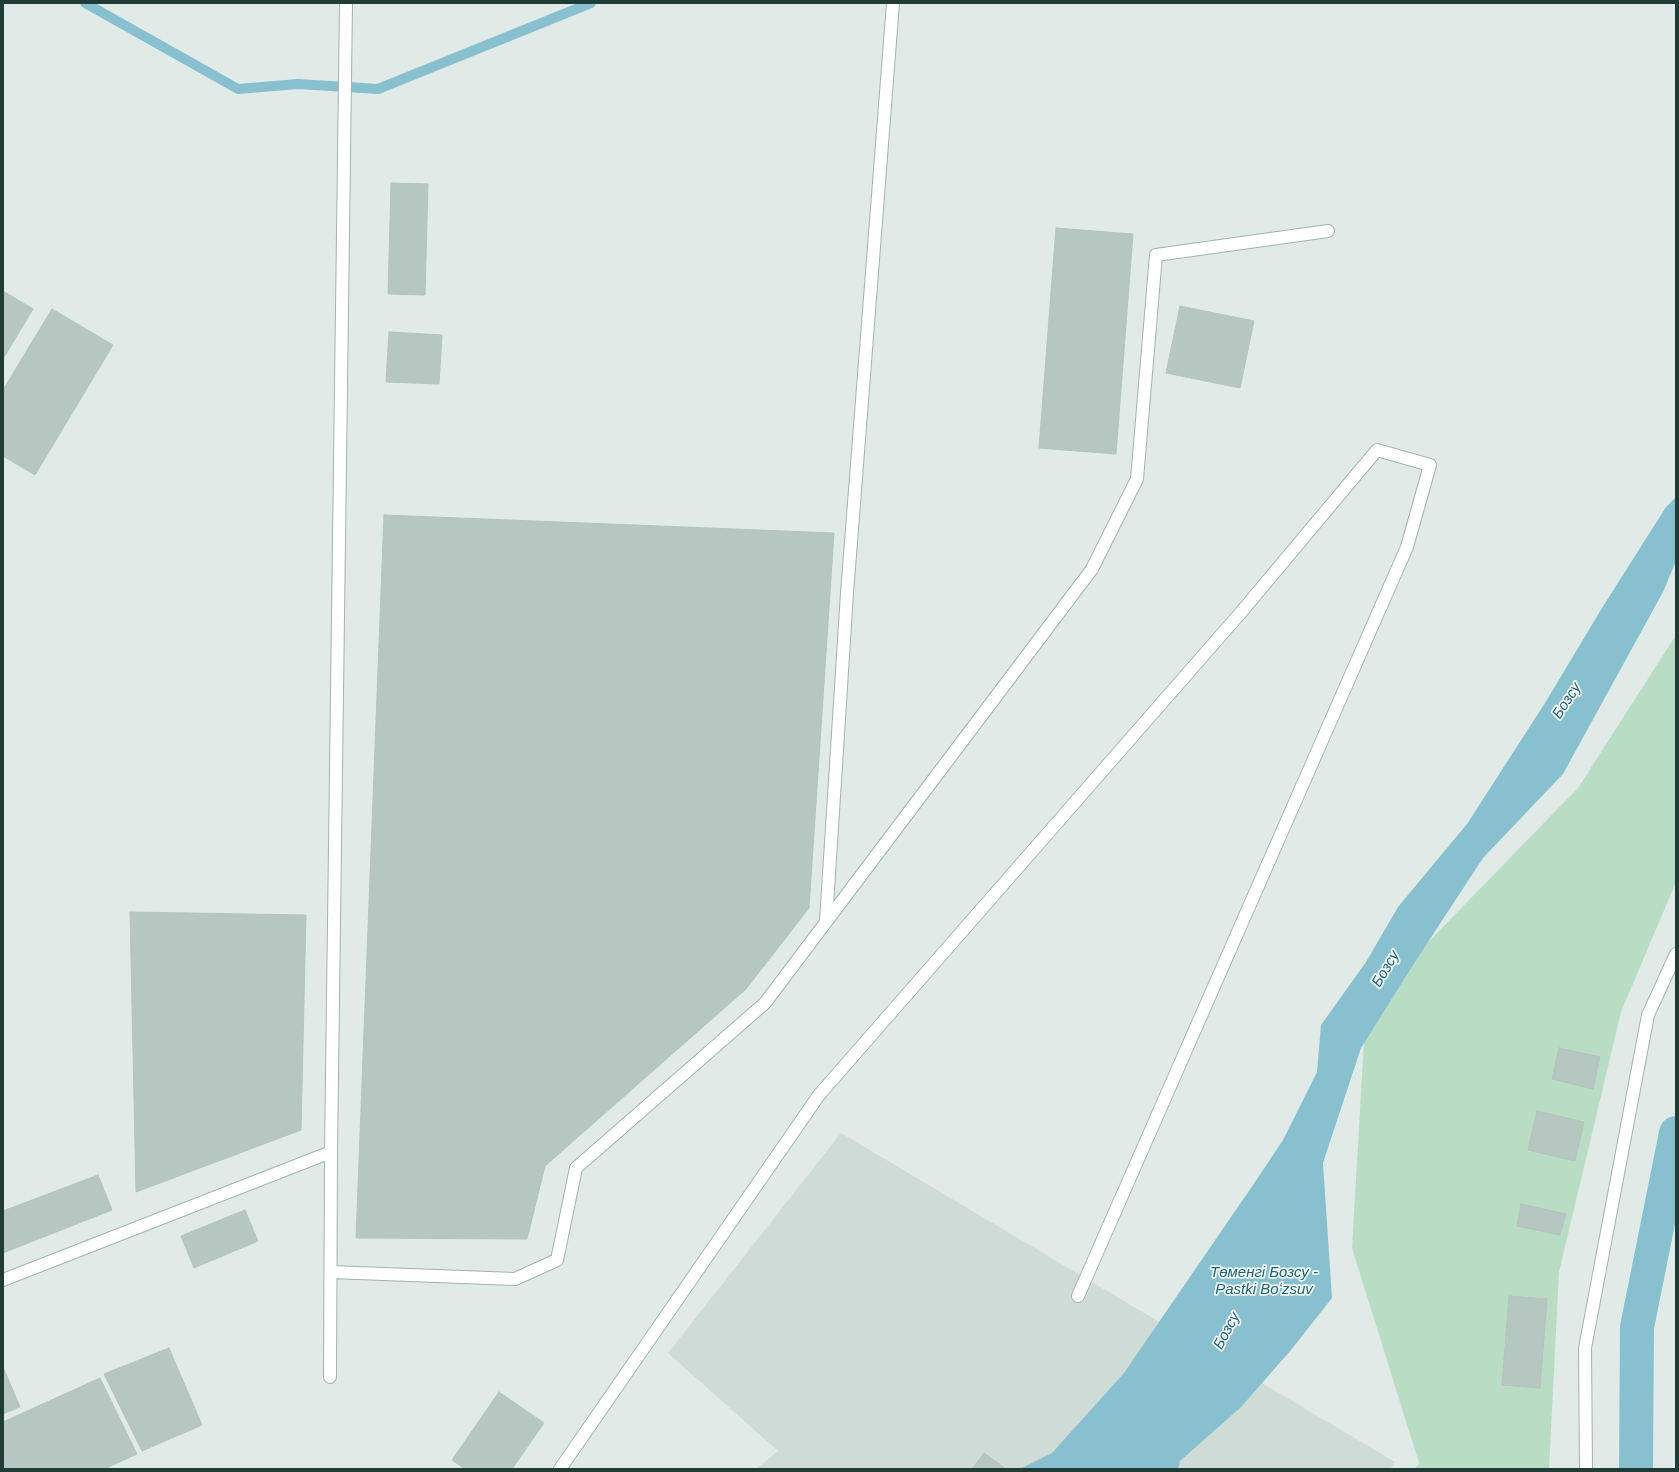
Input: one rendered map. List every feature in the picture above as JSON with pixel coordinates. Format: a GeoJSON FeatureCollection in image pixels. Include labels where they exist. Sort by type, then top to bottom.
{"type":"FeatureCollection","features":[{"type":"Feature","properties":{"kind":"street"},"geometry":{"type":"LineString","coordinates":[[330,1377],[331,1152],[346,3]]}},
{"type":"Feature","properties":{"kind":"street"},"geometry":{"type":"LineString","coordinates":[[826,921],[847,593],[893,3]]}},
{"type":"Feature","properties":{"kind":"street"},"geometry":{"type":"LineString","coordinates":[[331,1272],[515,1279],[557,1260],[576,1168],[765,1003],[1092,569],[1137,479],[1156,255],[1328,231]]}},
{"type":"Feature","properties":{"kind":"street"},"geometry":{"type":"LineString","coordinates":[[560,1469],[819,1095],[1243,610],[1376,450],[1430,465],[1407,547],[1078,1296]]}},
{"type":"Feature","properties":{"kind":"street"},"geometry":{"type":"LineString","coordinates":[[1586,1469],[1585,1348],[1648,1015],[1676,954]]}},
{"type":"Feature","properties":{"kind":"street"},"geometry":{"type":"LineString","coordinates":[[3,1280],[331,1152]]}},
{"type":"Feature","properties":{"kind":"shaded area"},"geometry":{"type":"Polygon","coordinates":[[[841,1133],[1395,1462],[1390,1469],[756,1469],[778,1451],[668,1353],[841,1133]]]}},
{"type":"Feature","properties":{"kind":"green space"},"geometry":{"type":"Polygon","coordinates":[[[1676,635],[1676,882],[1621,1012],[1559,1272],[1549,1469],[1415,1469],[1419,1463],[1352,1248],[1366,1006],[1578,788],[1676,635]]]}},
{"type":"Feature","properties":{"kind":"water","name":"Төменгі Бозсу - Pastki Boʻzsuv"},"geometry":{"type":"Polygon","coordinates":[[[1676,497],[1676,561],[1663,592],[1563,774],[1483,858],[1361,1048],[1323,1163],[1332,1298],[1291,1350],[1241,1407],[1180,1461],[1178,1469],[1020,1469],[1052,1453],[1124,1373],[1253,1185],[1283,1140],[1317,1072],[1321,1025],[1366,962],[1398,907],[1467,824],[1545,703],[1602,608],[1666,507],[1676,497]]]}},
{"type":"Feature","properties":{"kind":"building"},"geometry":{"type":"Polygon","coordinates":[[[391,183],[428,184],[425,295],[388,294],[391,183]]]}},
{"type":"Feature","properties":{"kind":"building"},"geometry":{"type":"Polygon","coordinates":[[[1056,228],[1133,234],[1116,454],[1039,448],[1056,228]]]}},
{"type":"Feature","properties":{"kind":"building"},"geometry":{"type":"Polygon","coordinates":[[[3,291],[33,309],[3,359],[3,291]]]}},
{"type":"Feature","properties":{"kind":"building"},"geometry":{"type":"Polygon","coordinates":[[[1180,306],[1254,321],[1240,388],[1166,373],[1180,306]]]}},
{"type":"Feature","properties":{"kind":"building"},"geometry":{"type":"Polygon","coordinates":[[[52,309],[113,345],[35,475],[3,456],[3,390],[52,309]]]}},
{"type":"Feature","properties":{"kind":"building"},"geometry":{"type":"Polygon","coordinates":[[[389,332],[442,335],[439,384],[386,382],[389,332]]]}},
{"type":"Feature","properties":{"kind":"building"},"geometry":{"type":"Polygon","coordinates":[[[384,515],[834,533],[809,908],[746,989],[545,1166],[527,1239],[356,1238],[384,515]]]}},
{"type":"Feature","properties":{"kind":"building"},"geometry":{"type":"Polygon","coordinates":[[[130,912],[306,915],[301,1130],[136,1192],[130,912]]]}},
{"type":"Feature","properties":{"kind":"building"},"geometry":{"type":"Polygon","coordinates":[[[1559,1048],[1600,1057],[1593,1089],[1552,1079],[1559,1048]]]}},
{"type":"Feature","properties":{"kind":"building"},"geometry":{"type":"Polygon","coordinates":[[[1537,1111],[1584,1122],[1575,1161],[1528,1150],[1537,1111]]]}},
{"type":"Feature","properties":{"kind":"building"},"geometry":{"type":"Polygon","coordinates":[[[98,1175],[112,1210],[3,1253],[3,1211],[98,1175]]]}},
{"type":"Feature","properties":{"kind":"building"},"geometry":{"type":"Polygon","coordinates":[[[1521,1204],[1566,1214],[1560,1235],[1517,1226],[1521,1204]]]}},
{"type":"Feature","properties":{"kind":"building"},"geometry":{"type":"Polygon","coordinates":[[[245,1210],[258,1241],[194,1268],[181,1236],[245,1210]]]}},
{"type":"Feature","properties":{"kind":"building"},"geometry":{"type":"Polygon","coordinates":[[[1509,1296],[1547,1299],[1540,1388],[1502,1385],[1509,1296]]]}},
{"type":"Feature","properties":{"kind":"building"},"geometry":{"type":"Polygon","coordinates":[[[169,1348],[202,1425],[142,1451],[104,1374],[169,1348]]]}},
{"type":"Feature","properties":{"kind":"building"},"geometry":{"type":"Polygon","coordinates":[[[3,1367],[20,1407],[3,1414],[3,1367]]]}},
{"type":"Feature","properties":{"kind":"building"},"geometry":{"type":"Polygon","coordinates":[[[100,1378],[137,1454],[104,1469],[3,1469],[3,1422],[100,1378]]]}},
{"type":"Feature","properties":{"kind":"building"},"geometry":{"type":"Polygon","coordinates":[[[499,1392],[544,1423],[512,1469],[465,1469],[452,1460],[499,1392]]]}},
{"type":"Feature","properties":{"kind":"building"},"geometry":{"type":"Polygon","coordinates":[[[984,1453],[1006,1469],[972,1469],[984,1453]]]}},
{"type":"Feature","properties":{"kind":"waterway"},"geometry":{"type":"LineString","coordinates":[[85,3],[238,89],[298,84],[378,89],[591,3]]}},
{"type":"Feature","properties":{"kind":"waterway"},"geometry":{"type":"LineString","coordinates":[[1636,1469],[1637,1327],[1676,1133]]}},
{"type":"Feature","properties":{"kind":"water label","name":"Бозсу"},"geometry":{"type":"Point","coordinates":[1567,701]}},
{"type":"Feature","properties":{"kind":"water label","name":"Бозсу"},"geometry":{"type":"Point","coordinates":[1386,969]}},
{"type":"Feature","properties":{"kind":"water label","name":"Бозсу"},"geometry":{"type":"Point","coordinates":[1227,1331]}}]}
